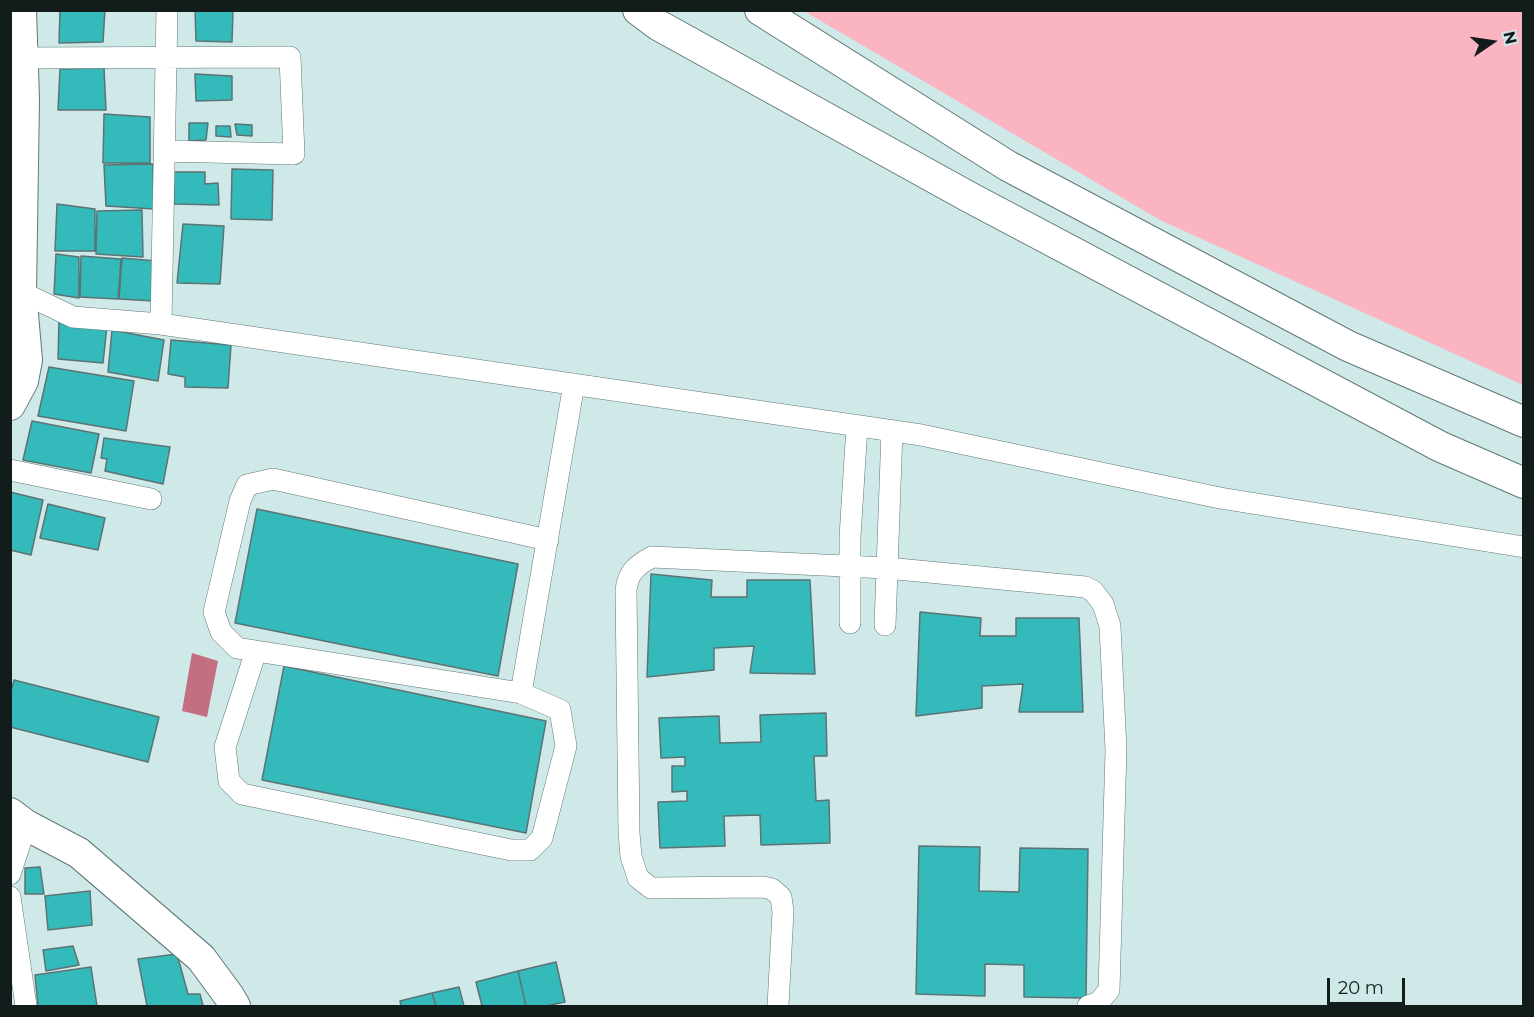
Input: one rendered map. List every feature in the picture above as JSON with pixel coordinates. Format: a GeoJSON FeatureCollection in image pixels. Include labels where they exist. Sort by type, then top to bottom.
{"type":"FeatureCollection","features":[{"type":"Feature","properties":{"kind":"street"},"geometry":{"type":"LineString","coordinates":[[10,405],[23,381],[27,360],[16,292],[24,99],[16,58],[21,10]]}},
{"type":"Feature","properties":{"kind":"street"},"geometry":{"type":"LineString","coordinates":[[161,324],[167,10]]}},
{"type":"Feature","properties":{"kind":"street"},"geometry":{"type":"LineString","coordinates":[[638,10],[658,25],[980,203],[1441,447],[1524,483]]}},
{"type":"Feature","properties":{"kind":"street"},"geometry":{"type":"LineString","coordinates":[[760,10],[1008,166],[1348,346],[1524,422]]}},
{"type":"Feature","properties":{"kind":"street"},"geometry":{"type":"LineString","coordinates":[[16,58],[290,57],[294,154],[164,151]]}},
{"type":"Feature","properties":{"kind":"street"},"geometry":{"type":"LineString","coordinates":[[16,292],[74,317],[161,324],[892,431],[1220,498],[1524,547]]}},
{"type":"Feature","properties":{"kind":"street"},"geometry":{"type":"LineString","coordinates":[[521,693],[574,384]]}},
{"type":"Feature","properties":{"kind":"street"},"geometry":{"type":"LineString","coordinates":[[850,623],[850,537],[857,426]]}},
{"type":"Feature","properties":{"kind":"street"},"geometry":{"type":"LineString","coordinates":[[885,625],[892,431]]}},
{"type":"Feature","properties":{"kind":"street"},"geometry":{"type":"LineString","coordinates":[[10,470],[151,500]]}},
{"type":"Feature","properties":{"kind":"street"},"geometry":{"type":"LineString","coordinates":[[256,651],[225,747],[229,781],[242,794],[511,850],[530,850],[542,838],[566,746],[560,710],[521,693],[256,651],[237,648],[221,633],[214,612],[240,501],[247,485],[273,479],[548,540]]}},
{"type":"Feature","properties":{"kind":"street"},"geometry":{"type":"LineString","coordinates":[[778,1006],[783,912],[781,897],[772,889],[763,887],[651,888],[638,878],[631,856],[627,580],[640,564],[652,557],[887,568],[1085,587],[1093,591],[1103,604],[1110,626],[1116,750],[1109,990],[1099,1002],[1088,1006]]}},
{"type":"Feature","properties":{"kind":"street"},"geometry":{"type":"LineString","coordinates":[[10,874],[18,819],[79,853],[201,958],[235,1006]]}},
{"type":"Feature","properties":{"kind":"street"},"geometry":{"type":"LineString","coordinates":[[10,897],[26,1006]]}},
{"type":"Feature","properties":{"kind":"shaded area"},"geometry":{"type":"Polygon","coordinates":[[[804,11],[1523,11],[1523,385],[1160,220],[804,11]]]}},
{"type":"Feature","properties":{"kind":"shaded area"},"geometry":{"type":"Polygon","coordinates":[[[192,653],[218,661],[207,717],[182,711],[192,653]]]}},
{"type":"Feature","properties":{"kind":"building"},"geometry":{"type":"Polygon","coordinates":[[[60,10],[105,10],[103,42],[59,43],[60,10]]]}},
{"type":"Feature","properties":{"kind":"building"},"geometry":{"type":"Polygon","coordinates":[[[195,10],[233,10],[232,42],[196,41],[195,10]]]}},
{"type":"Feature","properties":{"kind":"building"},"geometry":{"type":"Polygon","coordinates":[[[104,68],[106,110],[58,110],[60,69],[104,68]]]}},
{"type":"Feature","properties":{"kind":"building"},"geometry":{"type":"Polygon","coordinates":[[[195,74],[232,76],[232,100],[196,101],[195,74]]]}},
{"type":"Feature","properties":{"kind":"building"},"geometry":{"type":"Polygon","coordinates":[[[104,114],[150,117],[150,163],[103,163],[104,114]]]}},
{"type":"Feature","properties":{"kind":"building"},"geometry":{"type":"Polygon","coordinates":[[[189,123],[208,123],[206,140],[189,141],[189,123]]]}},
{"type":"Feature","properties":{"kind":"building"},"geometry":{"type":"Polygon","coordinates":[[[235,124],[252,125],[252,136],[237,135],[235,124]]]}},
{"type":"Feature","properties":{"kind":"building"},"geometry":{"type":"Polygon","coordinates":[[[216,126],[230,126],[231,137],[216,136],[216,126]]]}},
{"type":"Feature","properties":{"kind":"building"},"geometry":{"type":"Polygon","coordinates":[[[153,164],[154,209],[106,206],[104,165],[153,164]]]}},
{"type":"Feature","properties":{"kind":"building"},"geometry":{"type":"Polygon","coordinates":[[[232,169],[273,170],[272,220],[231,219],[232,169]]]}},
{"type":"Feature","properties":{"kind":"building"},"geometry":{"type":"Polygon","coordinates":[[[174,172],[205,172],[205,184],[218,183],[219,205],[174,204],[174,172]]]}},
{"type":"Feature","properties":{"kind":"building"},"geometry":{"type":"Polygon","coordinates":[[[57,204],[95,209],[95,251],[55,251],[57,204]]]}},
{"type":"Feature","properties":{"kind":"building"},"geometry":{"type":"Polygon","coordinates":[[[142,210],[143,257],[96,254],[97,211],[142,210]]]}},
{"type":"Feature","properties":{"kind":"building"},"geometry":{"type":"Polygon","coordinates":[[[183,224],[224,226],[220,284],[177,283],[183,224]]]}},
{"type":"Feature","properties":{"kind":"building"},"geometry":{"type":"Polygon","coordinates":[[[56,254],[79,257],[79,298],[54,294],[56,254]]]}},
{"type":"Feature","properties":{"kind":"building"},"geometry":{"type":"Polygon","coordinates":[[[81,256],[121,259],[118,299],[80,297],[81,256]]]}},
{"type":"Feature","properties":{"kind":"building"},"geometry":{"type":"Polygon","coordinates":[[[122,258],[157,261],[154,301],[119,299],[122,258]]]}},
{"type":"Feature","properties":{"kind":"building"},"geometry":{"type":"Polygon","coordinates":[[[59,319],[107,326],[103,363],[58,359],[59,319]]]}},
{"type":"Feature","properties":{"kind":"building"},"geometry":{"type":"Polygon","coordinates":[[[112,330],[164,340],[158,381],[108,372],[112,330]]]}},
{"type":"Feature","properties":{"kind":"building"},"geometry":{"type":"Polygon","coordinates":[[[171,340],[231,345],[228,388],[185,387],[185,377],[168,374],[171,340]]]}},
{"type":"Feature","properties":{"kind":"building"},"geometry":{"type":"Polygon","coordinates":[[[49,367],[134,381],[126,431],[38,416],[49,367]]]}},
{"type":"Feature","properties":{"kind":"building"},"geometry":{"type":"Polygon","coordinates":[[[32,421],[99,434],[91,473],[23,460],[32,421]]]}},
{"type":"Feature","properties":{"kind":"building"},"geometry":{"type":"Polygon","coordinates":[[[104,438],[170,447],[163,484],[105,471],[107,459],[101,458],[104,438]]]}},
{"type":"Feature","properties":{"kind":"building"},"geometry":{"type":"Polygon","coordinates":[[[10,492],[43,500],[31,555],[10,550],[10,492]]]}},
{"type":"Feature","properties":{"kind":"building"},"geometry":{"type":"Polygon","coordinates":[[[48,504],[105,518],[98,550],[40,538],[48,504]]]}},
{"type":"Feature","properties":{"kind":"building"},"geometry":{"type":"Polygon","coordinates":[[[257,509],[518,564],[498,676],[235,623],[257,509]]]}},
{"type":"Feature","properties":{"kind":"building"},"geometry":{"type":"Polygon","coordinates":[[[651,574],[712,580],[711,597],[747,597],[747,580],[810,580],[815,674],[750,673],[754,646],[714,648],[714,670],[647,677],[651,574]]]}},
{"type":"Feature","properties":{"kind":"building"},"geometry":{"type":"Polygon","coordinates":[[[920,612],[981,618],[980,636],[1016,636],[1016,618],[1079,618],[1083,712],[1019,712],[1023,684],[982,686],[982,708],[916,716],[920,612]]]}},
{"type":"Feature","properties":{"kind":"building"},"geometry":{"type":"Polygon","coordinates":[[[284,666],[546,721],[526,833],[262,780],[284,666]]]}},
{"type":"Feature","properties":{"kind":"building"},"geometry":{"type":"Polygon","coordinates":[[[14,680],[159,717],[148,762],[10,727],[10,694],[14,680]]]}},
{"type":"Feature","properties":{"kind":"building"},"geometry":{"type":"Polygon","coordinates":[[[826,713],[827,756],[814,756],[816,801],[829,800],[830,843],[761,845],[760,815],[724,816],[725,846],[660,848],[658,802],[687,801],[687,791],[672,792],[672,766],[685,766],[685,757],[661,758],[659,718],[719,716],[720,743],[761,742],[760,715],[826,713]]]}},
{"type":"Feature","properties":{"kind":"building"},"geometry":{"type":"Polygon","coordinates":[[[919,846],[980,847],[979,891],[1019,892],[1020,848],[1088,849],[1086,998],[1024,997],[1024,965],[985,964],[985,996],[916,994],[919,846]]]}},
{"type":"Feature","properties":{"kind":"building"},"geometry":{"type":"Polygon","coordinates":[[[40,867],[44,894],[25,894],[25,868],[40,867]]]}},
{"type":"Feature","properties":{"kind":"building"},"geometry":{"type":"Polygon","coordinates":[[[90,891],[92,925],[48,930],[45,896],[90,891]]]}},
{"type":"Feature","properties":{"kind":"building"},"geometry":{"type":"Polygon","coordinates":[[[73,946],[79,965],[46,971],[43,950],[73,946]]]}},
{"type":"Feature","properties":{"kind":"building"},"geometry":{"type":"Polygon","coordinates":[[[177,954],[188,994],[200,994],[203,1006],[147,1006],[138,959],[177,954]]]}},
{"type":"Feature","properties":{"kind":"building"},"geometry":{"type":"Polygon","coordinates":[[[556,962],[565,1002],[546,1006],[526,1006],[518,971],[556,962]]]}},
{"type":"Feature","properties":{"kind":"building"},"geometry":{"type":"Polygon","coordinates":[[[91,967],[97,1006],[38,1006],[35,975],[91,967]]]}},
{"type":"Feature","properties":{"kind":"building"},"geometry":{"type":"Polygon","coordinates":[[[518,971],[526,1006],[482,1006],[476,982],[518,971]]]}},
{"type":"Feature","properties":{"kind":"building"},"geometry":{"type":"Polygon","coordinates":[[[459,987],[464,1006],[436,1006],[432,993],[459,987]]]}},
{"type":"Feature","properties":{"kind":"building"},"geometry":{"type":"Polygon","coordinates":[[[432,993],[436,1006],[401,1006],[400,1001],[432,993]]]}}]}
